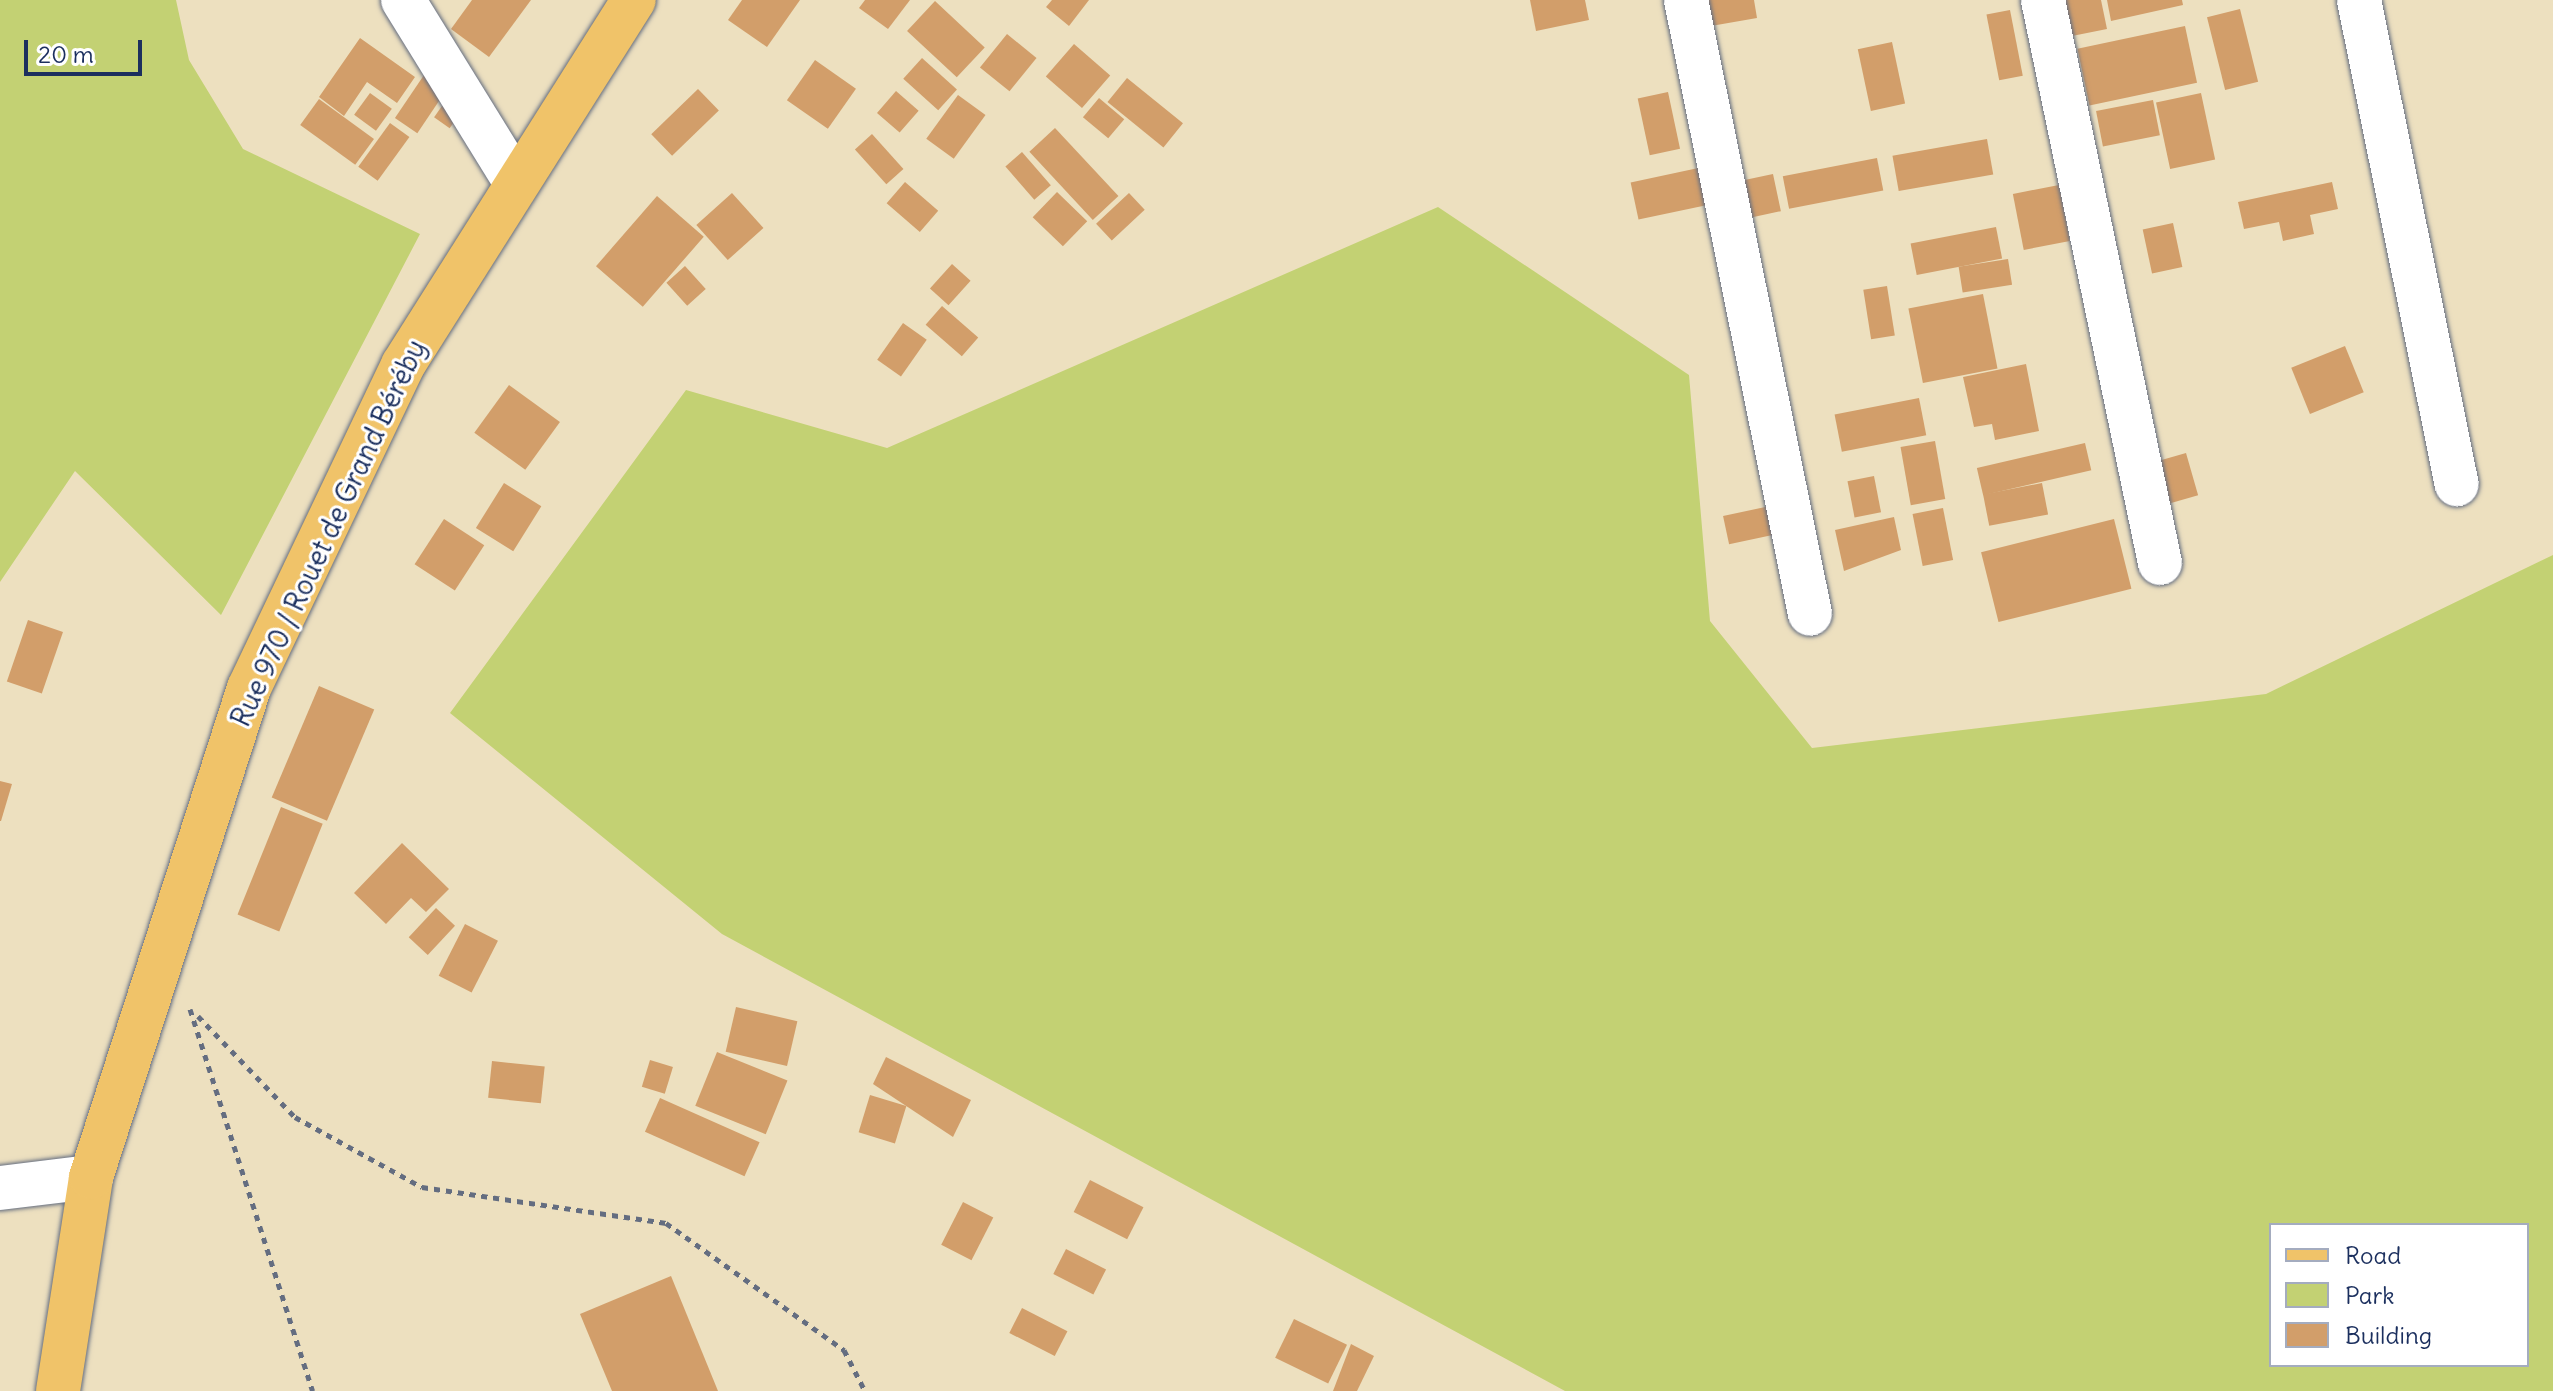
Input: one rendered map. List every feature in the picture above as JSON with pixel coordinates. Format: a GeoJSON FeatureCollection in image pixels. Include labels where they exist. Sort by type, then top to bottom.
{"type":"FeatureCollection","features":[{"type":"Feature","properties":{"kind":"main road","name":"Rue 970 / Rouet de Grand Béréby"},"geometry":{"type":"LineString","coordinates":[[58,1391],[91,1177],[152,975],[249,688],[403,365],[515,181],[634,0]]}},
{"type":"Feature","properties":{"kind":"street"},"geometry":{"type":"LineString","coordinates":[[403,0],[515,181]]}},
{"type":"Feature","properties":{"kind":"street"},"geometry":{"type":"LineString","coordinates":[[1686,0],[1810,614]]}},
{"type":"Feature","properties":{"kind":"street"},"geometry":{"type":"LineString","coordinates":[[2043,0],[2160,563]]}},
{"type":"Feature","properties":{"kind":"street"},"geometry":{"type":"LineString","coordinates":[[2359,0],[2457,484]]}},
{"type":"Feature","properties":{"kind":"street"},"geometry":{"type":"LineString","coordinates":[[0,1188],[91,1177]]}},
{"type":"Feature","properties":{"kind":"path"},"geometry":{"type":"LineString","coordinates":[[152,975],[198,1016],[295,1117],[422,1187],[666,1223],[844,1350],[865,1391]]}},
{"type":"Feature","properties":{"kind":"path"},"geometry":{"type":"LineString","coordinates":[[198,1016],[313,1391]]}},
{"type":"Feature","properties":{"kind":"green space"},"geometry":{"type":"Polygon","coordinates":[[[0,0],[176,0],[189,60],[243,149],[420,234],[221,615],[75,471],[0,582],[0,0]]]}},
{"type":"Feature","properties":{"kind":"green space"},"geometry":{"type":"Polygon","coordinates":[[[1438,207],[1689,375],[1710,621],[1812,748],[2266,694],[2553,555],[2553,1391],[1565,1391],[722,934],[450,713],[686,390],[887,448],[1438,207]]]}},
{"type":"Feature","properties":{"kind":"building"},"geometry":{"type":"Polygon","coordinates":[[[472,0],[531,0],[489,57],[451,29],[472,0]]]}},
{"type":"Feature","properties":{"kind":"building"},"geometry":{"type":"Polygon","coordinates":[[[742,0],[800,0],[767,47],[728,20],[742,0]]]}},
{"type":"Feature","properties":{"kind":"building"},"geometry":{"type":"Polygon","coordinates":[[[865,0],[910,0],[888,29],[859,8],[865,0]]]}},
{"type":"Feature","properties":{"kind":"building"},"geometry":{"type":"Polygon","coordinates":[[[1052,0],[1089,0],[1069,26],[1046,7],[1052,0]]]}},
{"type":"Feature","properties":{"kind":"building"},"geometry":{"type":"Polygon","coordinates":[[[1530,0],[1585,0],[1589,20],[1536,31],[1530,0]]]}},
{"type":"Feature","properties":{"kind":"building"},"geometry":{"type":"Polygon","coordinates":[[[1705,0],[1754,0],[1757,18],[1711,26],[1705,0]]]}},
{"type":"Feature","properties":{"kind":"building"},"geometry":{"type":"Polygon","coordinates":[[[2064,0],[2101,0],[2107,29],[2072,36],[2064,0]]]}},
{"type":"Feature","properties":{"kind":"building"},"geometry":{"type":"Polygon","coordinates":[[[2107,0],[2182,0],[2183,5],[2111,21],[2107,0]]]}},
{"type":"Feature","properties":{"kind":"building"},"geometry":{"type":"Polygon","coordinates":[[[935,1],[985,47],[957,77],[907,31],[935,1]]]}},
{"type":"Feature","properties":{"kind":"building"},"geometry":{"type":"Polygon","coordinates":[[[2240,9],[2258,82],[2225,90],[2207,17],[2240,9]]]}},
{"type":"Feature","properties":{"kind":"building"},"geometry":{"type":"Polygon","coordinates":[[[2010,10],[2023,76],[1999,80],[1986,15],[2010,10]]]}},
{"type":"Feature","properties":{"kind":"building"},"geometry":{"type":"Polygon","coordinates":[[[2185,26],[2197,83],[2089,106],[2077,49],[2185,26]]]}},
{"type":"Feature","properties":{"kind":"building"},"geometry":{"type":"Polygon","coordinates":[[[1007,34],[1037,58],[1009,91],[980,67],[1007,34]]]}},
{"type":"Feature","properties":{"kind":"building"},"geometry":{"type":"Polygon","coordinates":[[[360,38],[415,77],[397,103],[367,82],[344,116],[319,97],[360,38]]]}},
{"type":"Feature","properties":{"kind":"building"},"geometry":{"type":"Polygon","coordinates":[[[1892,42],[1905,104],[1871,111],[1858,49],[1892,42]]]}},
{"type":"Feature","properties":{"kind":"building"},"geometry":{"type":"Polygon","coordinates":[[[1074,44],[1110,75],[1082,108],[1046,76],[1074,44]]]}},
{"type":"Feature","properties":{"kind":"building"},"geometry":{"type":"Polygon","coordinates":[[[922,58],[957,89],[938,110],[903,79],[922,58]]]}},
{"type":"Feature","properties":{"kind":"building"},"geometry":{"type":"Polygon","coordinates":[[[815,60],[856,89],[828,129],[787,100],[815,60]]]}},
{"type":"Feature","properties":{"kind":"building"},"geometry":{"type":"Polygon","coordinates":[[[424,75],[446,90],[417,133],[395,118],[424,75]]]}},
{"type":"Feature","properties":{"kind":"building"},"geometry":{"type":"Polygon","coordinates":[[[1127,78],[1183,123],[1163,147],[1107,102],[1127,78]]]}},
{"type":"Feature","properties":{"kind":"building"},"geometry":{"type":"Polygon","coordinates":[[[698,89],[719,111],[672,156],[651,134],[698,89]]]}},
{"type":"Feature","properties":{"kind":"building"},"geometry":{"type":"Polygon","coordinates":[[[896,91],[919,111],[900,133],[877,113],[896,91]]]}},
{"type":"Feature","properties":{"kind":"building"},"geometry":{"type":"Polygon","coordinates":[[[1668,92],[1680,149],[1650,155],[1638,98],[1668,92]]]}},
{"type":"Feature","properties":{"kind":"building"},"geometry":{"type":"Polygon","coordinates":[[[370,93],[392,109],[376,131],[354,115],[370,93]]]}},
{"type":"Feature","properties":{"kind":"building"},"geometry":{"type":"Polygon","coordinates":[[[2201,93],[2215,160],[2170,169],[2156,103],[2201,93]]]}},
{"type":"Feature","properties":{"kind":"building"},"geometry":{"type":"Polygon","coordinates":[[[958,95],[986,115],[954,159],[926,139],[958,95]]]}},
{"type":"Feature","properties":{"kind":"building"},"geometry":{"type":"Polygon","coordinates":[[[449,96],[465,107],[450,128],[434,117],[449,96]]]}},
{"type":"Feature","properties":{"kind":"building"},"geometry":{"type":"Polygon","coordinates":[[[1099,98],[1124,119],[1108,138],[1083,117],[1099,98]]]}},
{"type":"Feature","properties":{"kind":"building"},"geometry":{"type":"Polygon","coordinates":[[[319,99],[374,139],[355,165],[300,125],[319,99]]]}},
{"type":"Feature","properties":{"kind":"building"},"geometry":{"type":"Polygon","coordinates":[[[2153,100],[2160,135],[2103,146],[2096,111],[2153,100]]]}},
{"type":"Feature","properties":{"kind":"building"},"geometry":{"type":"Polygon","coordinates":[[[390,123],[409,137],[378,181],[358,167],[390,123]]]}},
{"type":"Feature","properties":{"kind":"building"},"geometry":{"type":"Polygon","coordinates":[[[1055,128],[1118,196],[1093,220],[1029,152],[1055,128]]]}},
{"type":"Feature","properties":{"kind":"building"},"geometry":{"type":"Polygon","coordinates":[[[872,134],[903,169],[886,184],[855,149],[872,134]]]}},
{"type":"Feature","properties":{"kind":"building"},"geometry":{"type":"Polygon","coordinates":[[[1987,139],[1993,174],[1899,191],[1892,156],[1987,139]]]}},
{"type":"Feature","properties":{"kind":"building"},"geometry":{"type":"Polygon","coordinates":[[[1022,152],[1051,185],[1034,200],[1005,166],[1022,152]]]}},
{"type":"Feature","properties":{"kind":"building"},"geometry":{"type":"Polygon","coordinates":[[[1877,158],[1883,190],[1789,209],[1783,176],[1877,158]]]}},
{"type":"Feature","properties":{"kind":"building"},"geometry":{"type":"Polygon","coordinates":[[[1703,167],[1711,204],[1639,220],[1631,182],[1703,167]]]}},
{"type":"Feature","properties":{"kind":"building"},"geometry":{"type":"Polygon","coordinates":[[[1773,174],[1781,211],[1747,218],[1739,181],[1773,174]]]}},
{"type":"Feature","properties":{"kind":"building"},"geometry":{"type":"Polygon","coordinates":[[[905,182],[938,211],[920,232],[887,203],[905,182]]]}},
{"type":"Feature","properties":{"kind":"building"},"geometry":{"type":"Polygon","coordinates":[[[2332,182],[2338,209],[2310,215],[2314,234],[2283,241],[2279,222],[2244,229],[2238,202],[2332,182]]]}},
{"type":"Feature","properties":{"kind":"building"},"geometry":{"type":"Polygon","coordinates":[[[2059,185],[2070,241],[2024,250],[2013,194],[2059,185]]]}},
{"type":"Feature","properties":{"kind":"building"},"geometry":{"type":"Polygon","coordinates":[[[1057,192],[1087,221],[1063,246],[1033,217],[1057,192]]]}},
{"type":"Feature","properties":{"kind":"building"},"geometry":{"type":"Polygon","coordinates":[[[732,193],[763,228],[728,260],[696,225],[732,193]]]}},
{"type":"Feature","properties":{"kind":"building"},"geometry":{"type":"Polygon","coordinates":[[[1129,193],[1145,210],[1112,241],[1096,224],[1129,193]]]}},
{"type":"Feature","properties":{"kind":"building"},"geometry":{"type":"Polygon","coordinates":[[[657,196],[704,237],[643,307],[596,266],[657,196]]]}},
{"type":"Feature","properties":{"kind":"building"},"geometry":{"type":"Polygon","coordinates":[[[2173,223],[2182,267],[2152,273],[2143,229],[2173,223]]]}},
{"type":"Feature","properties":{"kind":"building"},"geometry":{"type":"Polygon","coordinates":[[[1996,227],[2002,258],[1917,275],[1911,244],[1996,227]]]}},
{"type":"Feature","properties":{"kind":"building"},"geometry":{"type":"Polygon","coordinates":[[[2008,259],[2012,285],[1963,293],[1959,267],[2008,259]]]}},
{"type":"Feature","properties":{"kind":"building"},"geometry":{"type":"Polygon","coordinates":[[[952,264],[971,281],[948,305],[930,289],[952,264]]]}},
{"type":"Feature","properties":{"kind":"building"},"geometry":{"type":"Polygon","coordinates":[[[685,266],[706,289],[687,306],[666,283],[685,266]]]}},
{"type":"Feature","properties":{"kind":"building"},"geometry":{"type":"Polygon","coordinates":[[[1887,286],[1895,335],[1871,339],[1863,290],[1887,286]]]}},
{"type":"Feature","properties":{"kind":"building"},"geometry":{"type":"Polygon","coordinates":[[[1983,294],[1998,369],[1923,383],[1908,309],[1983,294]]]}},
{"type":"Feature","properties":{"kind":"building"},"geometry":{"type":"Polygon","coordinates":[[[942,306],[978,337],[962,356],[926,325],[942,306]]]}},
{"type":"Feature","properties":{"kind":"building"},"geometry":{"type":"Polygon","coordinates":[[[903,323],[927,340],[901,376],[877,360],[903,323]]]}},
{"type":"Feature","properties":{"kind":"building"},"geometry":{"type":"Polygon","coordinates":[[[2345,346],[2364,392],[2310,414],[2291,368],[2345,346]]]}},
{"type":"Feature","properties":{"kind":"building"},"geometry":{"type":"Polygon","coordinates":[[[2026,364],[2039,431],[1995,440],[1992,424],[1974,427],[1963,377],[2026,364]]]}},
{"type":"Feature","properties":{"kind":"building"},"geometry":{"type":"Polygon","coordinates":[[[509,385],[560,422],[525,470],[474,433],[509,385]]]}},
{"type":"Feature","properties":{"kind":"building"},"geometry":{"type":"Polygon","coordinates":[[[1919,398],[1926,435],[1842,452],[1835,414],[1919,398]]]}},
{"type":"Feature","properties":{"kind":"building"},"geometry":{"type":"Polygon","coordinates":[[[1935,441],[1945,499],[1911,505],[1901,447],[1935,441]]]}},
{"type":"Feature","properties":{"kind":"building"},"geometry":{"type":"Polygon","coordinates":[[[2085,443],[2091,470],[1983,495],[1977,468],[2085,443]]]}},
{"type":"Feature","properties":{"kind":"building"},"geometry":{"type":"Polygon","coordinates":[[[2186,453],[2198,495],[2170,503],[2158,461],[2186,453]]]}},
{"type":"Feature","properties":{"kind":"building"},"geometry":{"type":"Polygon","coordinates":[[[1874,476],[1881,512],[1855,517],[1847,481],[1874,476]]]}},
{"type":"Feature","properties":{"kind":"building"},"geometry":{"type":"Polygon","coordinates":[[[504,483],[541,506],[513,551],[476,528],[504,483]]]}},
{"type":"Feature","properties":{"kind":"building"},"geometry":{"type":"Polygon","coordinates":[[[2042,483],[2048,514],[1989,526],[1983,494],[2042,483]]]}},
{"type":"Feature","properties":{"kind":"building"},"geometry":{"type":"Polygon","coordinates":[[[1770,506],[1776,534],[1729,544],[1723,516],[1770,506]]]}},
{"type":"Feature","properties":{"kind":"building"},"geometry":{"type":"Polygon","coordinates":[[[1943,508],[1953,560],[1923,566],[1913,514],[1943,508]]]}},
{"type":"Feature","properties":{"kind":"building"},"geometry":{"type":"Polygon","coordinates":[[[1894,517],[1901,550],[1844,571],[1835,530],[1894,517]]]}},
{"type":"Feature","properties":{"kind":"building"},"geometry":{"type":"Polygon","coordinates":[[[444,519],[484,545],[455,590],[415,564],[444,519]]]}},
{"type":"Feature","properties":{"kind":"building"},"geometry":{"type":"Polygon","coordinates":[[[2114,519],[2131,589],[1998,622],[1981,552],[2114,519]]]}},
{"type":"Feature","properties":{"kind":"building"},"geometry":{"type":"Polygon","coordinates":[[[28,620],[63,632],[42,694],[7,681],[28,620]]]}},
{"type":"Feature","properties":{"kind":"building"},"geometry":{"type":"Polygon","coordinates":[[[319,686],[374,709],[327,821],[272,797],[319,686]]]}},
{"type":"Feature","properties":{"kind":"building"},"geometry":{"type":"Polygon","coordinates":[[[0,781],[12,784],[1,821],[0,821],[0,781]]]}},
{"type":"Feature","properties":{"kind":"building"},"geometry":{"type":"Polygon","coordinates":[[[281,807],[323,824],[279,931],[238,915],[281,807]]]}},
{"type":"Feature","properties":{"kind":"building"},"geometry":{"type":"Polygon","coordinates":[[[402,843],[449,889],[426,912],[411,898],[386,924],[354,893],[402,843]]]}},
{"type":"Feature","properties":{"kind":"building"},"geometry":{"type":"Polygon","coordinates":[[[436,908],[455,926],[428,955],[409,937],[436,908]]]}},
{"type":"Feature","properties":{"kind":"building"},"geometry":{"type":"Polygon","coordinates":[[[465,924],[498,941],[472,992],[439,976],[465,924]]]}},
{"type":"Feature","properties":{"kind":"building"},"geometry":{"type":"Polygon","coordinates":[[[736,1007],[797,1021],[787,1066],[726,1052],[736,1007]]]}},
{"type":"Feature","properties":{"kind":"building"},"geometry":{"type":"Polygon","coordinates":[[[717,1052],[787,1080],[766,1134],[695,1106],[717,1052]]]}},
{"type":"Feature","properties":{"kind":"building"},"geometry":{"type":"Polygon","coordinates":[[[886,1057],[971,1100],[953,1137],[873,1084],[886,1057]]]}},
{"type":"Feature","properties":{"kind":"building"},"geometry":{"type":"Polygon","coordinates":[[[650,1060],[673,1067],[665,1094],[642,1087],[650,1060]]]}},
{"type":"Feature","properties":{"kind":"building"},"geometry":{"type":"Polygon","coordinates":[[[492,1061],[545,1067],[541,1103],[488,1098],[492,1061]]]}},
{"type":"Feature","properties":{"kind":"building"},"geometry":{"type":"Polygon","coordinates":[[[870,1095],[906,1106],[895,1143],[859,1132],[870,1095]]]}},
{"type":"Feature","properties":{"kind":"building"},"geometry":{"type":"Polygon","coordinates":[[[660,1098],[760,1142],[745,1176],[645,1132],[660,1098]]]}},
{"type":"Feature","properties":{"kind":"building"},"geometry":{"type":"Polygon","coordinates":[[[1090,1180],[1143,1207],[1127,1239],[1074,1212],[1090,1180]]]}},
{"type":"Feature","properties":{"kind":"building"},"geometry":{"type":"Polygon","coordinates":[[[963,1202],[993,1217],[972,1260],[941,1245],[963,1202]]]}},
{"type":"Feature","properties":{"kind":"building"},"geometry":{"type":"Polygon","coordinates":[[[1066,1249],[1106,1269],[1093,1294],[1053,1274],[1066,1249]]]}},
{"type":"Feature","properties":{"kind":"building"},"geometry":{"type":"Polygon","coordinates":[[[671,1276],[718,1391],[612,1391],[580,1314],[671,1276]]]}},
{"type":"Feature","properties":{"kind":"building"},"geometry":{"type":"Polygon","coordinates":[[[1022,1308],[1067,1331],[1055,1356],[1009,1333],[1022,1308]]]}},
{"type":"Feature","properties":{"kind":"building"},"geometry":{"type":"Polygon","coordinates":[[[1294,1319],[1347,1345],[1328,1384],[1275,1358],[1294,1319]]]}},
{"type":"Feature","properties":{"kind":"building"},"geometry":{"type":"Polygon","coordinates":[[[1351,1344],[1374,1356],[1357,1391],[1333,1391],[1351,1344]]]}}]}
